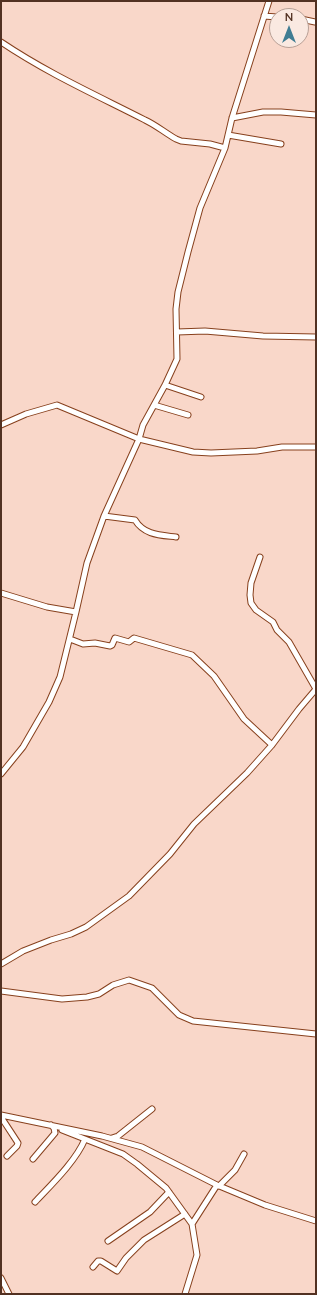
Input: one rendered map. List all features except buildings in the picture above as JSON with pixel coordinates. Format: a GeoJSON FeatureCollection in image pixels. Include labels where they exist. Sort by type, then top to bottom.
{"type":"FeatureCollection","features":[{"type":"Feature","properties":{"kind":"street"},"geometry":{"type":"LineString","coordinates":[[1,774],[22,747],[49,702],[60,677],[87,563],[104,516],[139,439],[143,425],[165,385],[177,359],[176,309],[178,292],[192,237],[200,208],[225,148],[232,118],[270,1]]}},
{"type":"Feature","properties":{"kind":"street"},"geometry":{"type":"LineString","coordinates":[[264,16],[269,16]]}},
{"type":"Feature","properties":{"kind":"street"},"geometry":{"type":"LineString","coordinates":[[309,21],[315,22]]}},
{"type":"Feature","properties":{"kind":"street"},"geometry":{"type":"LineString","coordinates":[[1,42],[30,61],[146,120],[176,139],[181,141],[210,144],[225,148]]}},
{"type":"Feature","properties":{"kind":"street"},"geometry":{"type":"LineString","coordinates":[[232,118],[263,112],[316,115]]}},
{"type":"Feature","properties":{"kind":"street"},"geometry":{"type":"LineString","coordinates":[[228,135],[281,144]]}},
{"type":"Feature","properties":{"kind":"street"},"geometry":{"type":"LineString","coordinates":[[177,332],[205,331],[263,336],[316,338]]}},
{"type":"Feature","properties":{"kind":"street"},"geometry":{"type":"LineString","coordinates":[[165,385],[200,397]]}},
{"type":"Feature","properties":{"kind":"street"},"geometry":{"type":"LineString","coordinates":[[1,425],[26,414],[57,405],[139,439],[193,452],[211,454],[257,451],[282,447],[316,447]]}},
{"type":"Feature","properties":{"kind":"street"},"geometry":{"type":"LineString","coordinates":[[154,405],[188,415]]}},
{"type":"Feature","properties":{"kind":"street"},"geometry":{"type":"LineString","coordinates":[[104,516],[135,520],[139,526],[148,532],[176,537]]}},
{"type":"Feature","properties":{"kind":"street"},"geometry":{"type":"LineString","coordinates":[[1,964],[24,951],[71,934],[86,926],[129,896],[170,854],[194,824],[247,773],[272,745],[316,689],[289,642],[276,630],[272,622],[256,610],[251,603],[251,583],[260,557]]}},
{"type":"Feature","properties":{"kind":"street"},"geometry":{"type":"LineString","coordinates":[[1,593],[47,607],[76,612]]}},
{"type":"Feature","properties":{"kind":"street"},"geometry":{"type":"LineString","coordinates":[[70,639],[83,644],[95,643],[110,646],[115,638],[129,642],[134,638],[192,655],[214,676],[244,719],[272,745]]}},
{"type":"Feature","properties":{"kind":"street"},"geometry":{"type":"LineString","coordinates":[[1,991],[62,1000],[99,994],[113,985],[129,980],[152,988],[179,1015],[193,1021],[316,1034]]}},
{"type":"Feature","properties":{"kind":"street"},"geometry":{"type":"LineString","coordinates":[[111,1138],[118,1136],[152,1109]]}},
{"type":"Feature","properties":{"kind":"street"},"geometry":{"type":"LineString","coordinates":[[1,1116],[57,1126],[111,1138],[142,1147],[218,1185],[265,1205],[316,1221]]}},
{"type":"Feature","properties":{"kind":"street"},"geometry":{"type":"LineString","coordinates":[[1,1116],[18,1143],[7,1156]]}},
{"type":"Feature","properties":{"kind":"street"},"geometry":{"type":"LineString","coordinates":[[33,1159],[55,1133],[54,1128],[51,1125]]}},
{"type":"Feature","properties":{"kind":"street"},"geometry":{"type":"LineString","coordinates":[[57,1126],[62,1130],[123,1154],[166,1188],[192,1224],[196,1256],[185,1294]]}},
{"type":"Feature","properties":{"kind":"street"},"geometry":{"type":"LineString","coordinates":[[35,1202],[55,1182],[81,1149],[85,1139]]}},
{"type":"Feature","properties":{"kind":"street"},"geometry":{"type":"LineString","coordinates":[[192,1224],[218,1185],[235,1170],[244,1154]]}},
{"type":"Feature","properties":{"kind":"street"},"geometry":{"type":"LineString","coordinates":[[108,1241],[150,1212],[169,1192]]}},
{"type":"Feature","properties":{"kind":"street"},"geometry":{"type":"LineString","coordinates":[[92,1267],[98,1261],[101,1261],[117,1271],[126,1258],[144,1240],[185,1214]]}},
{"type":"Feature","properties":{"kind":"street"},"geometry":{"type":"LineString","coordinates":[[1,1278],[9,1294]]}}]}
